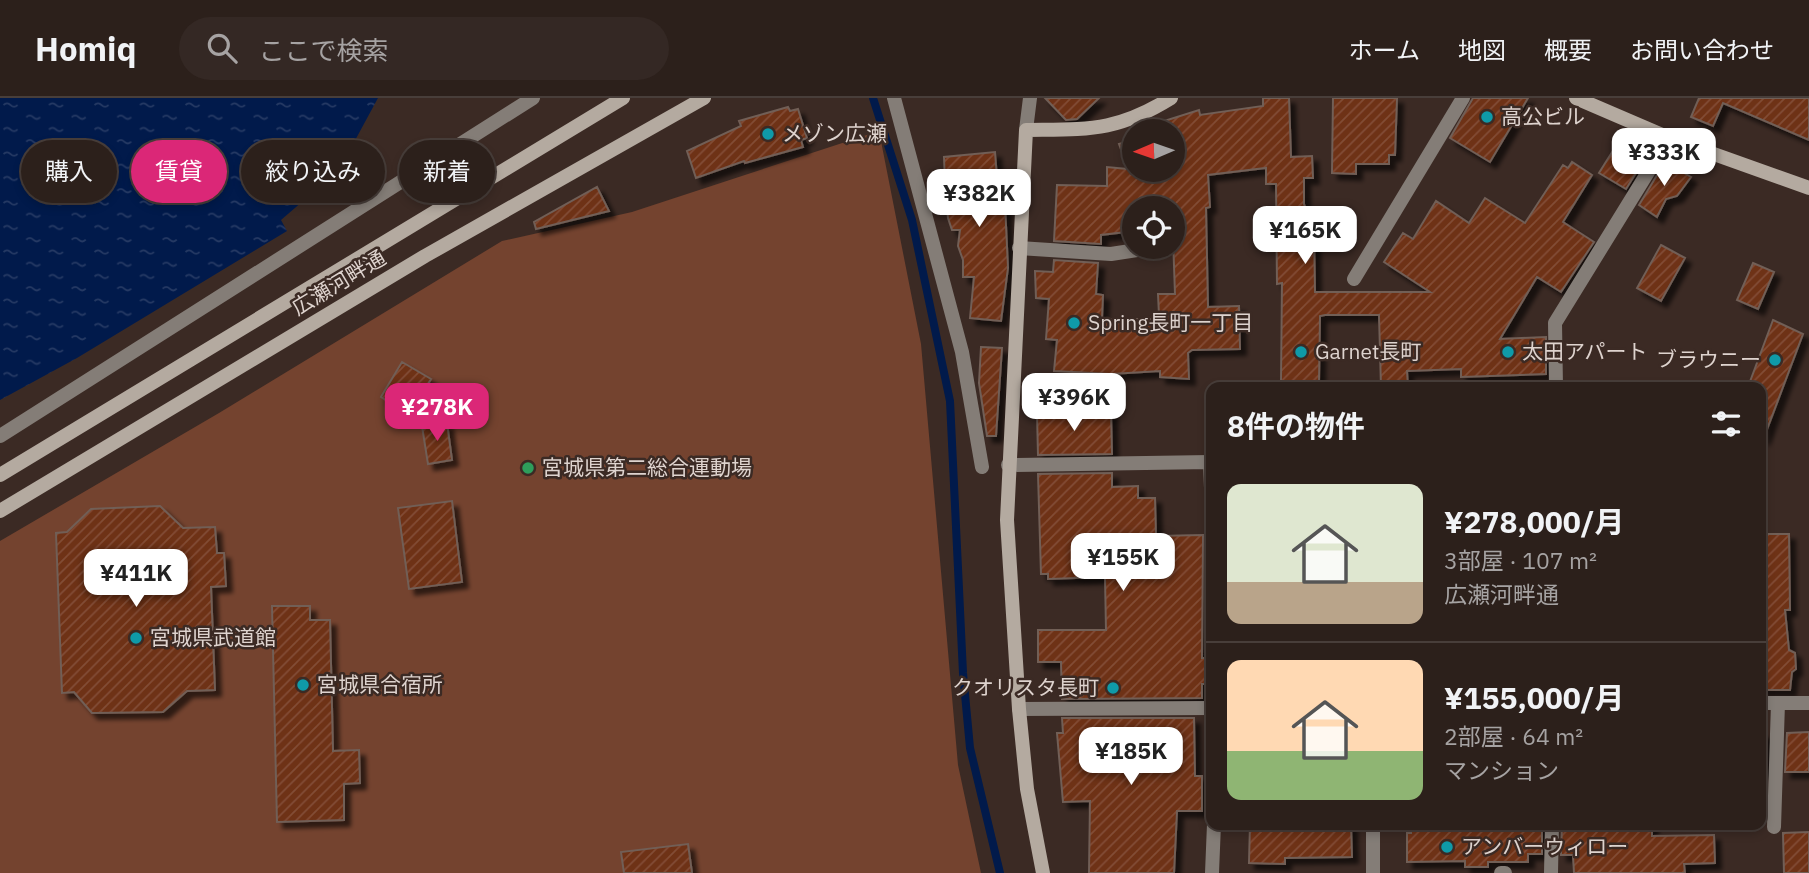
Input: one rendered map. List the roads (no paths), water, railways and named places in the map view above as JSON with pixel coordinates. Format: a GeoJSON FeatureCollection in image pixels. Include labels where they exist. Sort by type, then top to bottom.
{"type":"FeatureCollection","features":[{"type":"Feature","properties":{"kind":"main road","name":"広瀬河畔通"},"geometry":{"type":"LineString","coordinates":[[0,475],[623,98]]}},
{"type":"Feature","properties":{"kind":"main road","name":"広瀬河畔通"},"geometry":{"type":"LineString","coordinates":[[0,511],[425,256],[704,98]]}},
{"type":"Feature","properties":{"kind":"main road"},"geometry":{"type":"LineString","coordinates":[[1043,873],[1027,789],[1007,520],[1026,130],[1098,129],[1143,116],[1171,98]]}},
{"type":"Feature","properties":{"kind":"main road"},"geometry":{"type":"LineString","coordinates":[[1576,98],[1669,138],[1809,188]]}},
{"type":"Feature","properties":{"kind":"street"},"geometry":{"type":"LineString","coordinates":[[0,436],[533,98]]}},
{"type":"Feature","properties":{"kind":"street"},"geometry":{"type":"LineString","coordinates":[[894,98],[962,352],[982,467]]}},
{"type":"Feature","properties":{"kind":"street"},"geometry":{"type":"LineString","coordinates":[[1026,130],[1030,98]]}},
{"type":"Feature","properties":{"kind":"street"},"geometry":{"type":"LineString","coordinates":[[1354,279],[1463,98]]}},
{"type":"Feature","properties":{"kind":"street"},"geometry":{"type":"LineString","coordinates":[[1556,382],[1555,323],[1669,138]]}},
{"type":"Feature","properties":{"kind":"street"},"geometry":{"type":"LineString","coordinates":[[1019,248],[1111,254],[1122,252]]}},
{"type":"Feature","properties":{"kind":"street"},"geometry":{"type":"LineString","coordinates":[[1008,465],[1206,461]]}},
{"type":"Feature","properties":{"kind":"street"},"geometry":{"type":"LineString","coordinates":[[1766,703],[1809,703]]}},
{"type":"Feature","properties":{"kind":"street"},"geometry":{"type":"LineString","coordinates":[[1774,827],[1778,703]]}},
{"type":"Feature","properties":{"kind":"street"},"geometry":{"type":"LineString","coordinates":[[1019,709],[1206,708]]}},
{"type":"Feature","properties":{"kind":"street"},"geometry":{"type":"LineString","coordinates":[[1212,873],[1213,830]]}},
{"type":"Feature","properties":{"kind":"street"},"geometry":{"type":"LineString","coordinates":[[1373,830],[1373,873]]}},
{"type":"Feature","properties":{"kind":"street"},"geometry":{"type":"LineString","coordinates":[[1551,873],[1552,830]]}},
{"type":"Feature","properties":{"kind":"water"},"geometry":{"type":"Polygon","coordinates":[[[0,98],[378,98],[355,140],[241,140],[241,203],[301,203],[281,220],[287,231],[77,358],[0,400],[0,98]]]}},
{"type":"Feature","properties":{"kind":"waterway"},"geometry":{"type":"LineString","coordinates":[[873,98],[912,220],[950,401],[963,673],[970,748],[1000,873]]}},
{"type":"Feature","properties":{"kind":"place","name":"高公ビル"},"geometry":{"type":"Point","coordinates":[1487,117]}},
{"type":"Feature","properties":{"kind":"place","name":"メゾン広瀬"},"geometry":{"type":"Point","coordinates":[768,134]}},
{"type":"Feature","properties":{"kind":"place","name":"Spring長町一丁目"},"geometry":{"type":"Point","coordinates":[1074,323]}},
{"type":"Feature","properties":{"kind":"place","name":"Garnet長町"},"geometry":{"type":"Point","coordinates":[1301,352]}},
{"type":"Feature","properties":{"kind":"place","name":"太田アパート"},"geometry":{"type":"Point","coordinates":[1508,352]}},
{"type":"Feature","properties":{"kind":"place","name":"ブラウニー"},"geometry":{"type":"Point","coordinates":[1775,360]}},
{"type":"Feature","properties":{"kind":"place","name":"宮城県第二総合運動場"},"geometry":{"type":"Point","coordinates":[528,468]}},
{"type":"Feature","properties":{"kind":"place","name":"宮城県武道館"},"geometry":{"type":"Point","coordinates":[136,638]}},
{"type":"Feature","properties":{"kind":"place","name":"宮城県合宿所"},"geometry":{"type":"Point","coordinates":[303,685]}},
{"type":"Feature","properties":{"kind":"place","name":"クオリスタ長町"},"geometry":{"type":"Point","coordinates":[1113,688]}},
{"type":"Feature","properties":{"kind":"place","name":"アンバーウィロー"},"geometry":{"type":"Point","coordinates":[1447,847]}}]}
